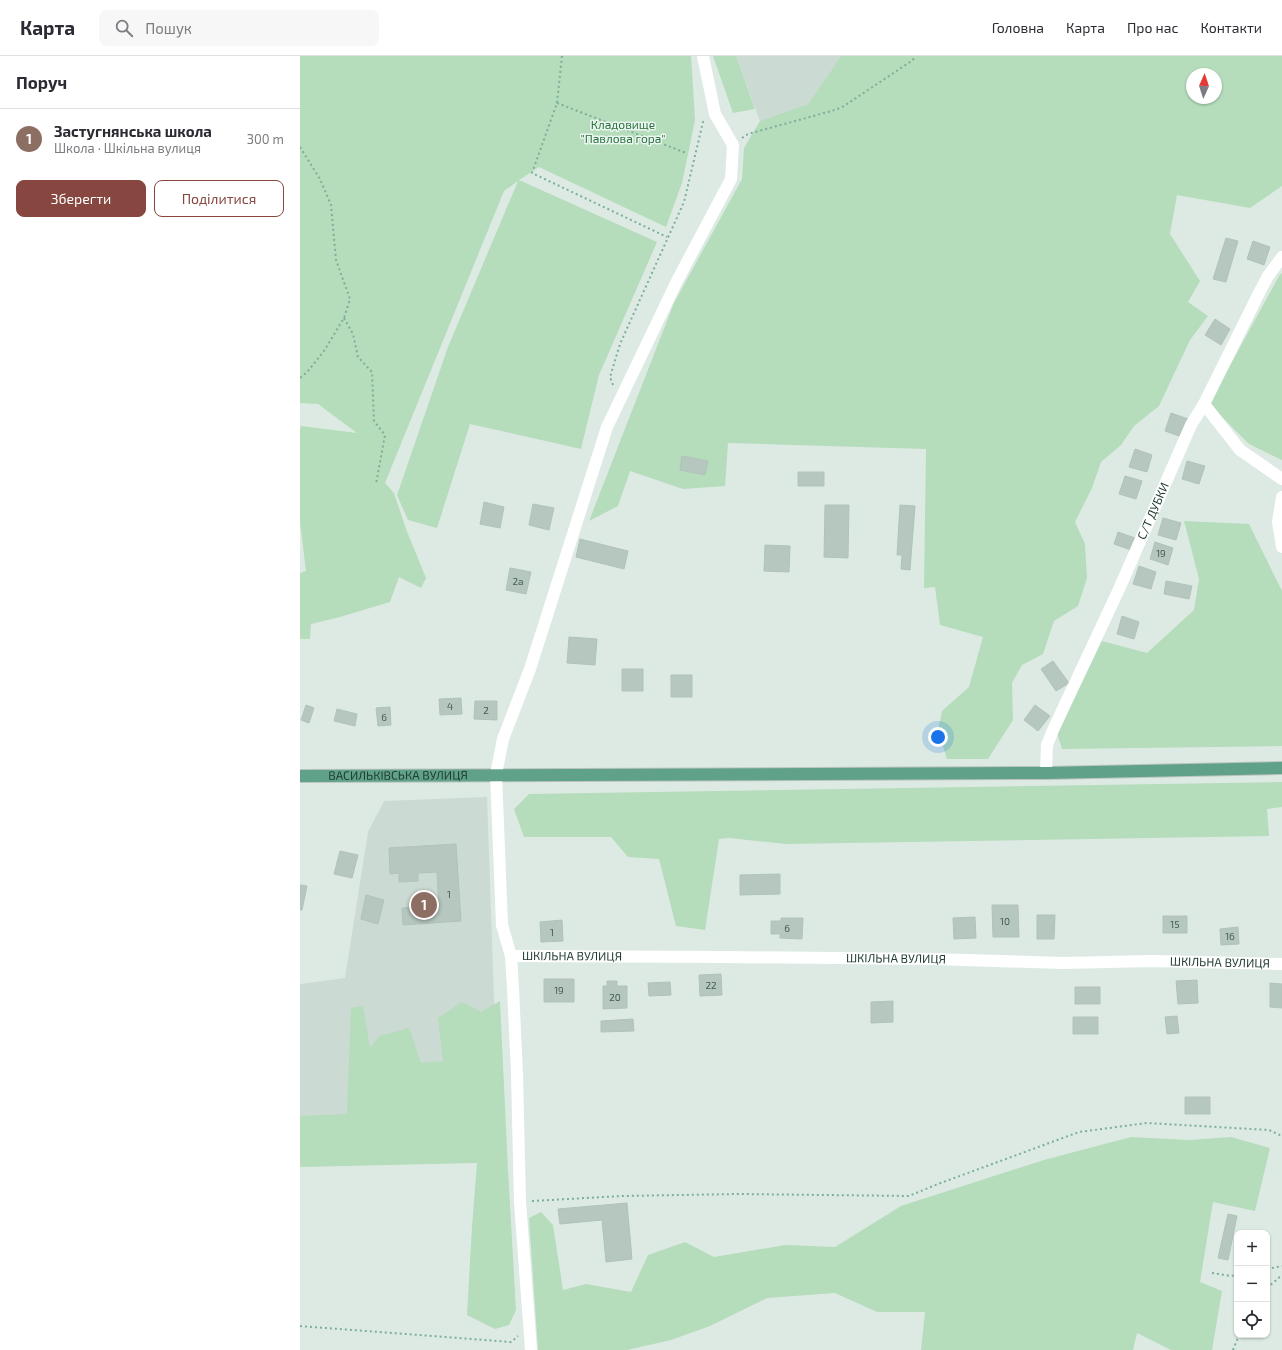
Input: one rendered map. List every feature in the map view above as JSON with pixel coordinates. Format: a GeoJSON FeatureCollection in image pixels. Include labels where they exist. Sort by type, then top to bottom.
{"type":"FeatureCollection","features":[{"type":"Feature","properties":{"kind":"main road","name":"ВАСИЛЬКІВСЬКА ВУЛИЦЯ"},"geometry":{"type":"LineString","coordinates":[[300,776],[496,774],[1046,773],[1282,768]]}},
{"type":"Feature","properties":{"kind":"street"},"geometry":{"type":"LineString","coordinates":[[531,1350],[520,1202],[517,1074],[511,956],[502,925],[496,774],[503,739],[530,669],[607,428],[677,281],[731,179],[733,145],[715,114],[703,56]]}},
{"type":"Feature","properties":{"kind":"street","name":"С/Т ДУБКИ"},"geometry":{"type":"LineString","coordinates":[[1046,773],[1047,745],[1053,730],[1120,587],[1191,425],[1204,404],[1268,276],[1282,257]]}},
{"type":"Feature","properties":{"kind":"street"},"geometry":{"type":"LineString","coordinates":[[1204,404],[1240,450],[1282,479]]}},
{"type":"Feature","properties":{"kind":"street"},"geometry":{"type":"LineString","coordinates":[[1282,497],[1278,522],[1282,548]]}},
{"type":"Feature","properties":{"kind":"street","name":"ШКІЛЬНА ВУЛИЦЯ"},"geometry":{"type":"LineString","coordinates":[[511,956],[932,959],[1062,963],[1152,961],[1282,964]]}},
{"type":"Feature","properties":{"kind":"path"},"geometry":{"type":"LineString","coordinates":[[562,56],[557,103],[532,173],[667,237]]}},
{"type":"Feature","properties":{"kind":"path"},"geometry":{"type":"LineString","coordinates":[[733,145],[748,134],[835,110],[844,106],[913,60],[914,56]]}},
{"type":"Feature","properties":{"kind":"path"},"geometry":{"type":"LineString","coordinates":[[557,103],[686,153]]}},
{"type":"Feature","properties":{"kind":"path"},"geometry":{"type":"LineString","coordinates":[[620,401],[610,377],[620,344],[684,202],[703,122],[715,114]]}},
{"type":"Feature","properties":{"kind":"path"},"geometry":{"type":"LineString","coordinates":[[300,147],[320,179],[331,205],[336,260],[350,299],[344,318],[324,351],[308,371],[300,378]]}},
{"type":"Feature","properties":{"kind":"path"},"geometry":{"type":"LineString","coordinates":[[344,318],[353,334],[358,357],[372,372],[374,421],[385,435],[376,484]]}},
{"type":"Feature","properties":{"kind":"path"},"geometry":{"type":"LineString","coordinates":[[520,1202],[622,1196],[732,1194],[910,1196],[938,1184],[1078,1132],[1147,1123],[1269,1130],[1282,1136]]}},
{"type":"Feature","properties":{"kind":"path"},"geometry":{"type":"LineString","coordinates":[[1270,1268],[1282,1266]]}},
{"type":"Feature","properties":{"kind":"path"},"geometry":{"type":"LineString","coordinates":[[1212,1274],[1234,1276]]}},
{"type":"Feature","properties":{"kind":"path"},"geometry":{"type":"LineString","coordinates":[[1270,1285],[1282,1275]]}},
{"type":"Feature","properties":{"kind":"path"},"geometry":{"type":"LineString","coordinates":[[300,1326],[511,1342],[530,1327]]}},
{"type":"Feature","properties":{"kind":"path"},"geometry":{"type":"LineString","coordinates":[[1233,1350],[1239,1338]]}},
{"type":"Feature","properties":{"kind":"shaded area"},"geometry":{"type":"Polygon","coordinates":[[[736,56],[841,56],[808,104],[760,121],[736,56]]]}},
{"type":"Feature","properties":{"kind":"shaded area"},"geometry":{"type":"Polygon","coordinates":[[[487,797],[499,1146],[300,1152],[300,984],[345,978],[368,832],[384,801],[487,797]]]}},
{"type":"Feature","properties":{"kind":"green space","name":"Кладовище \"Павлова гора\""},"geometry":{"type":"Polygon","coordinates":[[[300,56],[691,56],[695,120],[682,183],[666,227],[539,167],[519,180],[657,242],[599,375],[581,449],[470,424],[437,528],[408,520],[397,495],[448,347],[518,181],[504,191],[385,483],[394,493],[406,529],[426,578],[421,588],[399,577],[390,602],[311,624],[310,639],[300,639],[300,573],[306,571],[300,522],[300,430],[301,426],[357,433],[318,404],[300,403],[300,56]]]}},
{"type":"Feature","properties":{"kind":"green space"},"geometry":{"type":"Polygon","coordinates":[[[713,56],[736,56],[755,109],[733,113],[713,56]]]}},
{"type":"Feature","properties":{"kind":"green space"},"geometry":{"type":"Polygon","coordinates":[[[841,56],[1282,56],[1282,186],[1250,208],[1177,195],[1170,234],[1200,281],[1188,302],[1208,316],[1190,340],[1159,406],[1134,426],[1121,445],[1101,462],[1092,488],[1075,522],[1085,544],[1087,578],[1078,606],[1054,621],[1043,654],[1022,665],[1012,683],[1013,720],[988,759],[947,759],[938,731],[942,711],[969,687],[983,637],[940,625],[935,587],[924,588],[926,449],[728,443],[725,486],[683,489],[630,471],[618,506],[589,521],[674,303],[742,179],[744,148],[760,121],[808,104],[841,56]]]}},
{"type":"Feature","properties":{"kind":"green space"},"geometry":{"type":"Polygon","coordinates":[[[1282,273],[1282,460],[1249,444],[1209,404],[1282,273]]]}},
{"type":"Feature","properties":{"kind":"green space"},"geometry":{"type":"Polygon","coordinates":[[[1184,521],[1249,524],[1282,591],[1282,746],[1062,749],[1057,733],[1102,641],[1147,653],[1194,610],[1199,579],[1184,521]]]}},
{"type":"Feature","properties":{"kind":"green space"},"geometry":{"type":"Polygon","coordinates":[[[1282,782],[1282,807],[1267,809],[1269,836],[786,844],[729,838],[719,839],[705,930],[676,926],[659,859],[628,857],[611,837],[524,837],[514,809],[529,794],[1282,782]]]}},
{"type":"Feature","properties":{"kind":"green space"},"geometry":{"type":"Polygon","coordinates":[[[500,1001],[516,1310],[509,1325],[495,1329],[467,1315],[477,1163],[300,1167],[300,1116],[347,1114],[351,1008],[363,1006],[370,1048],[379,1036],[409,1028],[421,1063],[443,1061],[438,1018],[462,1002],[481,1012],[500,1001]]]}},
{"type":"Feature","properties":{"kind":"green space"},"geometry":{"type":"Polygon","coordinates":[[[1131,1137],[1189,1140],[1231,1137],[1270,1148],[1255,1211],[1213,1202],[1200,1282],[1222,1291],[1212,1350],[1171,1350],[1137,1333],[1133,1350],[921,1350],[925,1312],[877,1312],[835,1293],[767,1298],[710,1326],[671,1340],[627,1350],[538,1350],[529,1218],[541,1212],[553,1225],[563,1290],[586,1284],[631,1292],[648,1255],[685,1242],[714,1257],[785,1245],[835,1247],[901,1206],[1044,1160],[1131,1137]]]}},
{"type":"Feature","properties":{"kind":"building"},"geometry":{"type":"Polygon","coordinates":[[[1226,238],[1238,241],[1226,282],[1213,279],[1226,238]]]}},
{"type":"Feature","properties":{"kind":"building"},"geometry":{"type":"Polygon","coordinates":[[[1253,241],[1270,247],[1264,265],[1247,259],[1253,241]]]}},
{"type":"Feature","properties":{"kind":"building"},"geometry":{"type":"Polygon","coordinates":[[[1215,319],[1230,329],[1221,345],[1205,335],[1215,319]]]}},
{"type":"Feature","properties":{"kind":"building"},"geometry":{"type":"Polygon","coordinates":[[[1171,413],[1188,419],[1182,437],[1165,431],[1171,413]]]}},
{"type":"Feature","properties":{"kind":"building"},"geometry":{"type":"Polygon","coordinates":[[[1135,449],[1152,455],[1147,472],[1129,467],[1135,449]]]}},
{"type":"Feature","properties":{"kind":"building"},"geometry":{"type":"Polygon","coordinates":[[[682,456],[708,461],[705,475],[680,470],[682,456]]]}},
{"type":"Feature","properties":{"kind":"building"},"geometry":{"type":"Polygon","coordinates":[[[1187,461],[1205,466],[1199,484],[1182,479],[1187,461]]]}},
{"type":"Feature","properties":{"kind":"building"},"geometry":{"type":"Polygon","coordinates":[[[798,472],[824,472],[824,486],[798,486],[798,472]]]}},
{"type":"Feature","properties":{"kind":"building"},"geometry":{"type":"Polygon","coordinates":[[[1125,476],[1142,481],[1136,499],[1119,494],[1125,476]]]}},
{"type":"Feature","properties":{"kind":"building"},"geometry":{"type":"Polygon","coordinates":[[[484,502],[504,507],[500,528],[480,524],[484,502]]]}},
{"type":"Feature","properties":{"kind":"building"},"geometry":{"type":"Polygon","coordinates":[[[533,504],[554,508],[549,530],[529,525],[533,504]]]}},
{"type":"Feature","properties":{"kind":"building"},"geometry":{"type":"Polygon","coordinates":[[[825,505],[849,505],[848,558],[824,557],[825,505]]]}},
{"type":"Feature","properties":{"kind":"building"},"geometry":{"type":"Polygon","coordinates":[[[900,505],[915,506],[910,570],[901,569],[902,555],[897,555],[900,505]]]}},
{"type":"Feature","properties":{"kind":"building"},"geometry":{"type":"Polygon","coordinates":[[[1163,518],[1181,523],[1176,540],[1158,535],[1163,518]]]}},
{"type":"Feature","properties":{"kind":"building"},"geometry":{"type":"Polygon","coordinates":[[[1118,532],[1135,538],[1131,550],[1114,544],[1118,532]]]}},
{"type":"Feature","properties":{"kind":"building"},"geometry":{"type":"Polygon","coordinates":[[[580,539],[628,551],[624,569],[576,557],[580,539]]]}},
{"type":"Feature","properties":{"kind":"building"},"geometry":{"type":"Polygon","coordinates":[[[1155,542],[1173,548],[1168,565],[1150,559],[1155,542]]]}},
{"type":"Feature","properties":{"kind":"building"},"geometry":{"type":"Polygon","coordinates":[[[765,545],[790,546],[789,572],[764,571],[765,545]]]}},
{"type":"Feature","properties":{"kind":"building"},"geometry":{"type":"Polygon","coordinates":[[[1139,566],[1156,572],[1151,589],[1133,584],[1139,566]]]}},
{"type":"Feature","properties":{"kind":"building"},"geometry":{"type":"Polygon","coordinates":[[[510,568],[531,572],[526,594],[506,590],[510,568]]]}},
{"type":"Feature","properties":{"kind":"building"},"geometry":{"type":"Polygon","coordinates":[[[1166,581],[1192,586],[1189,599],[1164,594],[1166,581]]]}},
{"type":"Feature","properties":{"kind":"building"},"geometry":{"type":"Polygon","coordinates":[[[1122,616],[1139,622],[1134,639],[1117,634],[1122,616]]]}},
{"type":"Feature","properties":{"kind":"building"},"geometry":{"type":"Polygon","coordinates":[[[569,637],[597,639],[595,665],[567,663],[569,637]]]}},
{"type":"Feature","properties":{"kind":"building"},"geometry":{"type":"Polygon","coordinates":[[[1053,661],[1069,683],[1056,691],[1041,669],[1053,661]]]}},
{"type":"Feature","properties":{"kind":"building"},"geometry":{"type":"Polygon","coordinates":[[[622,669],[643,669],[643,691],[622,691],[622,669]]]}},
{"type":"Feature","properties":{"kind":"building"},"geometry":{"type":"Polygon","coordinates":[[[671,675],[692,675],[692,697],[671,697],[671,675]]]}},
{"type":"Feature","properties":{"kind":"building"},"geometry":{"type":"Polygon","coordinates":[[[461,698],[462,714],[440,715],[439,699],[461,698]]]}},
{"type":"Feature","properties":{"kind":"building"},"geometry":{"type":"Polygon","coordinates":[[[475,701],[497,701],[497,720],[474,719],[475,701]]]}},
{"type":"Feature","properties":{"kind":"building"},"geometry":{"type":"Polygon","coordinates":[[[306,705],[314,708],[309,723],[301,720],[306,705]]]}},
{"type":"Feature","properties":{"kind":"building"},"geometry":{"type":"Polygon","coordinates":[[[1035,705],[1050,716],[1038,731],[1024,720],[1035,705]]]}},
{"type":"Feature","properties":{"kind":"building"},"geometry":{"type":"Polygon","coordinates":[[[390,707],[391,725],[378,726],[376,708],[390,707]]]}},
{"type":"Feature","properties":{"kind":"building"},"geometry":{"type":"Polygon","coordinates":[[[337,709],[357,714],[355,726],[334,721],[337,709]]]}},
{"type":"Feature","properties":{"kind":"building"},"geometry":{"type":"Polygon","coordinates":[[[456,844],[461,921],[403,925],[402,908],[439,906],[437,872],[418,873],[418,881],[399,882],[399,873],[390,874],[389,848],[456,844]]]}},
{"type":"Feature","properties":{"kind":"building"},"geometry":{"type":"Polygon","coordinates":[[[340,851],[358,855],[352,878],[334,874],[340,851]]]}},
{"type":"Feature","properties":{"kind":"building"},"geometry":{"type":"Polygon","coordinates":[[[780,874],[780,894],[740,895],[740,875],[780,874]]]}},
{"type":"Feature","properties":{"kind":"building"},"geometry":{"type":"Polygon","coordinates":[[[300,885],[307,886],[302,910],[300,910],[300,885]]]}},
{"type":"Feature","properties":{"kind":"building"},"geometry":{"type":"Polygon","coordinates":[[[366,895],[384,900],[378,924],[361,919],[366,895]]]}},
{"type":"Feature","properties":{"kind":"building"},"geometry":{"type":"Polygon","coordinates":[[[992,905],[1018,905],[1019,937],[993,937],[992,905]]]}},
{"type":"Feature","properties":{"kind":"building"},"geometry":{"type":"Polygon","coordinates":[[[1037,915],[1055,915],[1054,939],[1037,939],[1037,915]]]}},
{"type":"Feature","properties":{"kind":"building"},"geometry":{"type":"Polygon","coordinates":[[[1163,916],[1187,916],[1187,933],[1163,933],[1163,916]]]}},
{"type":"Feature","properties":{"kind":"building"},"geometry":{"type":"Polygon","coordinates":[[[975,917],[976,938],[954,939],[953,918],[975,917]]]}},
{"type":"Feature","properties":{"kind":"building"},"geometry":{"type":"Polygon","coordinates":[[[781,918],[803,918],[802,939],[780,938],[780,934],[771,934],[771,921],[781,921],[781,918]]]}},
{"type":"Feature","properties":{"kind":"building"},"geometry":{"type":"Polygon","coordinates":[[[562,920],[563,941],[541,942],[540,922],[562,920]]]}},
{"type":"Feature","properties":{"kind":"building"},"geometry":{"type":"Polygon","coordinates":[[[1238,927],[1239,944],[1221,945],[1220,929],[1238,927]]]}},
{"type":"Feature","properties":{"kind":"building"},"geometry":{"type":"Polygon","coordinates":[[[721,974],[722,995],[700,996],[699,975],[721,974]]]}},
{"type":"Feature","properties":{"kind":"building"},"geometry":{"type":"Polygon","coordinates":[[[544,979],[574,979],[574,1002],[544,1002],[544,979]]]}},
{"type":"Feature","properties":{"kind":"building"},"geometry":{"type":"Polygon","coordinates":[[[1197,980],[1198,1003],[1178,1004],[1176,981],[1197,980]]]}},
{"type":"Feature","properties":{"kind":"building"},"geometry":{"type":"Polygon","coordinates":[[[607,981],[617,981],[617,986],[627,986],[627,1008],[603,1009],[603,986],[607,986],[607,981]]]}},
{"type":"Feature","properties":{"kind":"building"},"geometry":{"type":"Polygon","coordinates":[[[670,982],[671,995],[649,996],[648,983],[670,982]]]}},
{"type":"Feature","properties":{"kind":"building"},"geometry":{"type":"Polygon","coordinates":[[[1270,983],[1282,984],[1282,1008],[1270,1007],[1270,983]]]}},
{"type":"Feature","properties":{"kind":"building"},"geometry":{"type":"Polygon","coordinates":[[[1075,987],[1100,987],[1100,1004],[1075,1004],[1075,987]]]}},
{"type":"Feature","properties":{"kind":"building"},"geometry":{"type":"Polygon","coordinates":[[[893,1001],[893,1022],[871,1023],[871,1002],[893,1001]]]}},
{"type":"Feature","properties":{"kind":"building"},"geometry":{"type":"Polygon","coordinates":[[[1177,1016],[1179,1033],[1167,1034],[1165,1017],[1177,1016]]]}},
{"type":"Feature","properties":{"kind":"building"},"geometry":{"type":"Polygon","coordinates":[[[1073,1017],[1098,1017],[1098,1034],[1073,1034],[1073,1017]]]}},
{"type":"Feature","properties":{"kind":"building"},"geometry":{"type":"Polygon","coordinates":[[[633,1019],[634,1031],[601,1032],[601,1021],[633,1019]]]}},
{"type":"Feature","properties":{"kind":"building"},"geometry":{"type":"Polygon","coordinates":[[[1185,1097],[1210,1097],[1210,1114],[1185,1114],[1185,1097]]]}},
{"type":"Feature","properties":{"kind":"building"},"geometry":{"type":"Polygon","coordinates":[[[627,1203],[632,1259],[606,1262],[602,1220],[560,1224],[558,1209],[627,1203]]]}},
{"type":"Feature","properties":{"kind":"building"},"geometry":{"type":"Polygon","coordinates":[[[1228,1214],[1237,1216],[1228,1260],[1218,1258],[1228,1214]]]}},
{"type":"Feature","properties":{"kind":"place","name":"Застугнянська школа"},"geometry":{"type":"Point","coordinates":[424,905]}}]}
